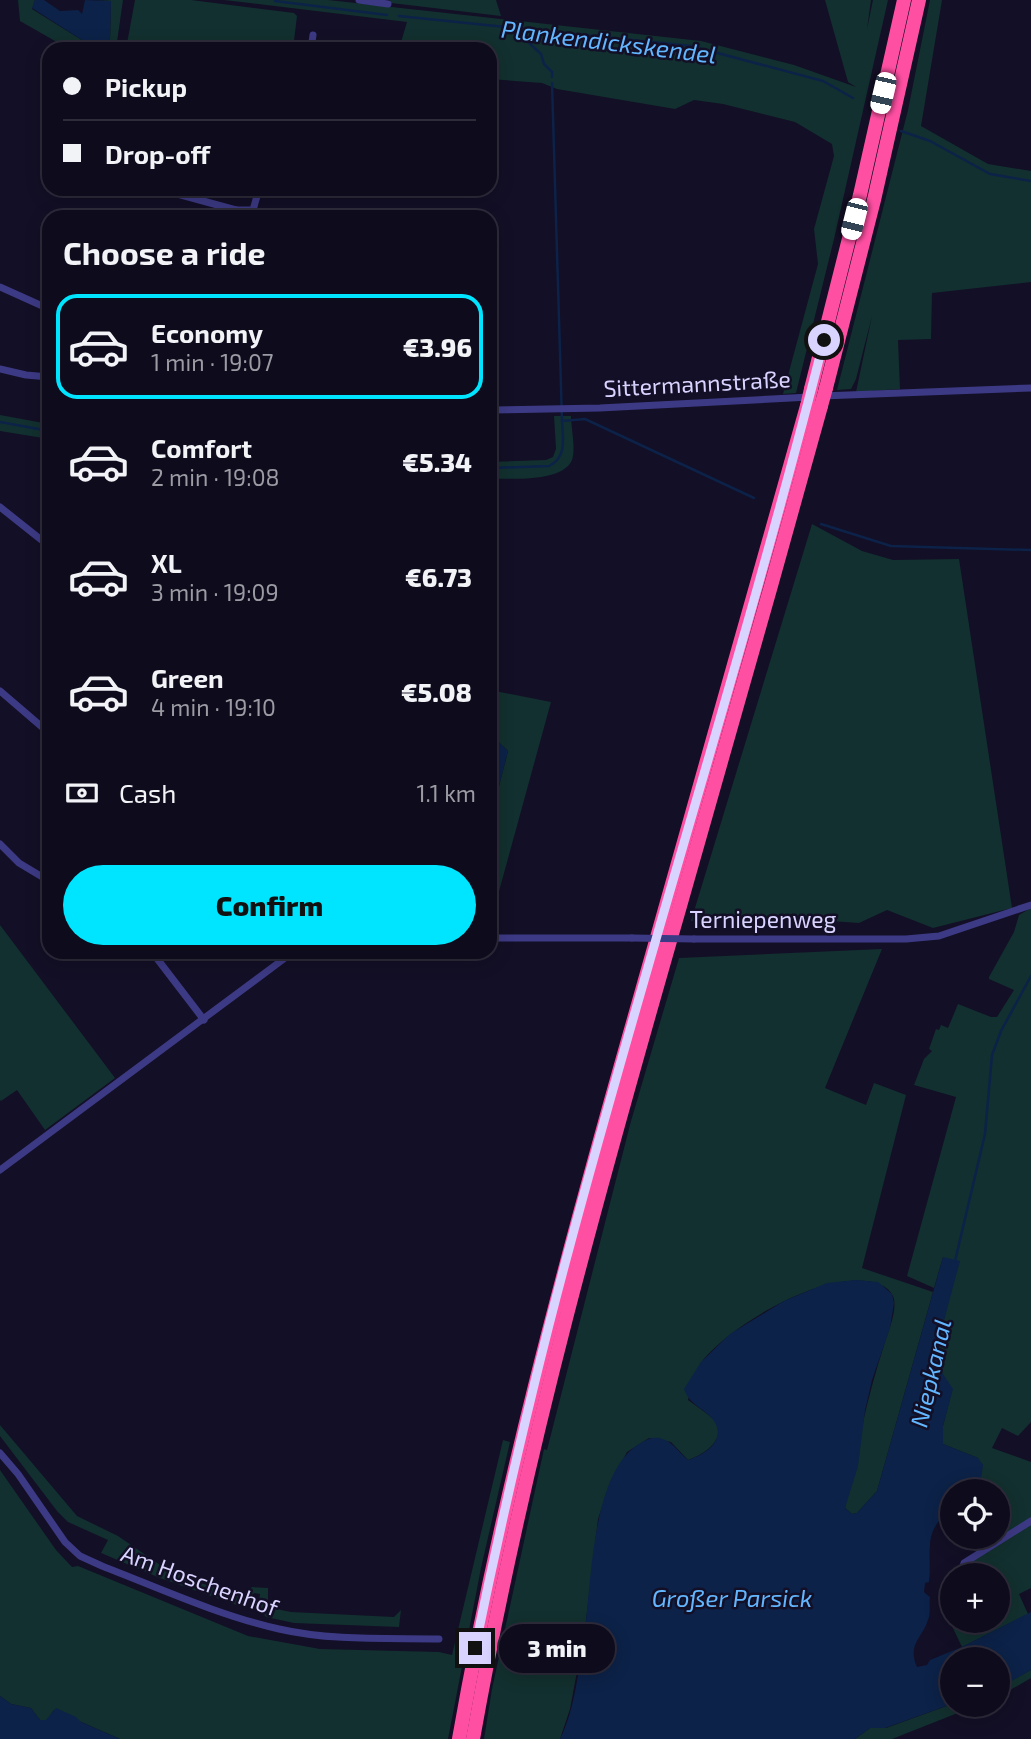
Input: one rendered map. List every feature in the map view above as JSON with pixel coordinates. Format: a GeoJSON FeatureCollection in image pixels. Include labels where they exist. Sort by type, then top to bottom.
{"type":"FeatureCollection","features":[{"type":"Feature","properties":{"kind":"highway"},"geometry":{"type":"LineString","coordinates":[[819,388],[904,0]]}},
{"type":"Feature","properties":{"kind":"highway"},"geometry":{"type":"LineString","coordinates":[[459,1739],[477,1636],[555,1302],[874,200],[919,0]]}},
{"type":"Feature","properties":{"kind":"highway"},"geometry":{"type":"LineString","coordinates":[[473,1739],[513,1537],[560,1339],[622,1110],[752,656],[814,406]]}},
{"type":"Feature","properties":{"kind":"street"},"geometry":{"type":"LineString","coordinates":[[359,0],[388,4]]}},
{"type":"Feature","properties":{"kind":"street"},"geometry":{"type":"LineString","coordinates":[[312,42],[313,35]]}},
{"type":"Feature","properties":{"kind":"street"},"geometry":{"type":"LineString","coordinates":[[181,196],[226,210]]}},
{"type":"Feature","properties":{"kind":"street"},"geometry":{"type":"LineString","coordinates":[[0,287],[42,306]]}},
{"type":"Feature","properties":{"kind":"street"},"geometry":{"type":"LineString","coordinates":[[0,369],[42,376]]}},
{"type":"Feature","properties":{"kind":"street","name":"Sittermannstraße"},"geometry":{"type":"LineString","coordinates":[[497,411],[1031,388]]}},
{"type":"Feature","properties":{"kind":"street"},"geometry":{"type":"LineString","coordinates":[[0,507],[42,540]]}},
{"type":"Feature","properties":{"kind":"street"},"geometry":{"type":"LineString","coordinates":[[0,691],[42,727]]}},
{"type":"Feature","properties":{"kind":"street"},"geometry":{"type":"LineString","coordinates":[[0,844],[19,863],[42,877]]}},
{"type":"Feature","properties":{"kind":"street","name":"Terniepenweg"},"geometry":{"type":"LineString","coordinates":[[497,938],[906,939],[939,936],[1031,905]]}},
{"type":"Feature","properties":{"kind":"street"},"geometry":{"type":"LineString","coordinates":[[157,959],[204,1020]]}},
{"type":"Feature","properties":{"kind":"street"},"geometry":{"type":"LineString","coordinates":[[0,1170],[284,959]]}},
{"type":"Feature","properties":{"kind":"street","name":"Am Hoschenhof"},"geometry":{"type":"LineString","coordinates":[[0,1453],[18,1474],[65,1542],[80,1556],[91,1561],[253,1623],[282,1630],[324,1636],[439,1639]]}},
{"type":"Feature","properties":{"kind":"street"},"geometry":{"type":"LineString","coordinates":[[964,1563],[1031,1521]]}},
{"type":"Feature","properties":{"kind":"green space"},"geometry":{"type":"Polygon","coordinates":[[[18,0],[35,0],[32,9],[85,42],[57,42],[20,21],[18,0]]]}},
{"type":"Feature","properties":{"kind":"green space"},"geometry":{"type":"Polygon","coordinates":[[[95,0],[123,0],[117,42],[109,42],[111,1],[95,0]]]}},
{"type":"Feature","properties":{"kind":"green space"},"geometry":{"type":"Polygon","coordinates":[[[135,0],[191,0],[294,13],[297,16],[294,42],[127,42],[135,0]]]}},
{"type":"Feature","properties":{"kind":"green space"},"geometry":{"type":"Polygon","coordinates":[[[224,0],[328,0],[701,41],[794,65],[856,87],[848,82],[825,0],[871,0],[867,29],[873,0],[888,0],[796,393],[783,394],[818,264],[814,229],[834,156],[832,144],[795,122],[723,104],[694,100],[675,109],[557,89],[542,83],[497,80],[497,42],[401,42],[407,22],[224,0]]]}},
{"type":"Feature","properties":{"kind":"green space"},"geometry":{"type":"Polygon","coordinates":[[[390,0],[496,0],[501,16],[391,3],[390,0]]]}},
{"type":"Feature","properties":{"kind":"green space"},"geometry":{"type":"Polygon","coordinates":[[[930,0],[942,0],[921,126],[988,164],[1031,171],[1031,282],[932,293],[931,339],[898,340],[900,389],[856,392],[872,316],[856,379],[851,389],[837,390],[908,110],[930,0]]]}},
{"type":"Feature","properties":{"kind":"green space"},"geometry":{"type":"Polygon","coordinates":[[[0,415],[42,423],[42,438],[0,431],[0,415]]]}},
{"type":"Feature","properties":{"kind":"green space"},"geometry":{"type":"Polygon","coordinates":[[[554,416],[571,416],[573,455],[566,467],[547,476],[497,479],[497,462],[546,460],[553,457],[556,449],[554,416]]]}},
{"type":"Feature","properties":{"kind":"green space"},"geometry":{"type":"Polygon","coordinates":[[[812,524],[862,551],[893,560],[959,559],[1012,908],[933,928],[887,910],[859,923],[771,917],[691,921],[812,524]]]}},
{"type":"Feature","properties":{"kind":"green space"},"geometry":{"type":"Polygon","coordinates":[[[497,691],[551,702],[497,899],[497,794],[508,751],[497,741],[497,691]]]}},
{"type":"Feature","properties":{"kind":"green space"},"geometry":{"type":"Polygon","coordinates":[[[1031,908],[1031,1422],[1018,1436],[1002,1428],[992,1448],[1031,1462],[1031,1520],[1010,1533],[1010,1479],[980,1479],[978,1458],[943,1444],[943,1426],[952,1390],[937,1365],[939,1339],[946,1311],[943,1257],[934,1288],[907,1276],[956,1097],[914,1085],[924,1059],[932,1051],[929,1049],[936,1029],[939,1030],[941,1025],[948,1028],[958,1004],[997,1017],[1014,990],[989,977],[1014,932],[1019,915],[1031,908]]]}},
{"type":"Feature","properties":{"kind":"green space"},"geometry":{"type":"Polygon","coordinates":[[[0,925],[115,1078],[45,1130],[17,1090],[0,1100],[0,925]]]}},
{"type":"Feature","properties":{"kind":"green space"},"geometry":{"type":"Polygon","coordinates":[[[882,949],[825,1088],[866,1105],[874,1083],[906,1095],[862,1268],[933,1292],[877,1491],[857,1513],[852,1514],[845,1508],[862,1425],[892,1319],[894,1301],[888,1290],[878,1284],[846,1281],[824,1286],[778,1304],[735,1331],[703,1360],[688,1400],[716,1424],[717,1437],[708,1449],[688,1460],[671,1442],[649,1438],[627,1452],[610,1484],[598,1519],[585,1629],[570,1709],[560,1739],[484,1739],[492,1689],[544,1449],[547,1450],[631,1121],[679,958],[882,949]]]}},
{"type":"Feature","properties":{"kind":"green space"},"geometry":{"type":"Polygon","coordinates":[[[0,1425],[77,1516],[118,1536],[166,1569],[200,1583],[245,1595],[252,1587],[268,1588],[268,1603],[291,1612],[394,1617],[401,1610],[399,1627],[294,1623],[266,1617],[258,1607],[260,1594],[254,1593],[245,1608],[160,1578],[101,1553],[108,1540],[68,1522],[57,1511],[0,1436],[0,1425]]]}},
{"type":"Feature","properties":{"kind":"green space"},"geometry":{"type":"Polygon","coordinates":[[[503,1440],[510,1442],[481,1568],[448,1739],[120,1739],[54,1710],[46,1721],[40,1720],[31,1708],[11,1704],[0,1696],[0,1470],[56,1550],[72,1567],[78,1566],[248,1636],[320,1649],[439,1652],[452,1655],[503,1440]]]}},
{"type":"Feature","properties":{"kind":"green space"},"geometry":{"type":"Polygon","coordinates":[[[1031,1524],[1031,1588],[1019,1594],[1028,1614],[1010,1623],[1010,1563],[968,1563],[990,1549],[1010,1549],[1010,1537],[1031,1524]]]}},
{"type":"Feature","properties":{"kind":"green space"},"geometry":{"type":"Polygon","coordinates":[[[955,1633],[990,1633],[962,1647],[955,1633]]]}},
{"type":"Feature","properties":{"kind":"green space"},"geometry":{"type":"Polygon","coordinates":[[[1031,1670],[1031,1678],[1010,1690],[1010,1681],[1031,1670]]]}},
{"type":"Feature","properties":{"kind":"green space"},"geometry":{"type":"Polygon","coordinates":[[[940,1708],[940,1717],[948,1717],[892,1739],[855,1739],[870,1728],[886,1728],[940,1708]]]}},
{"type":"Feature","properties":{"kind":"water"},"geometry":{"type":"Polygon","coordinates":[[[35,0],[44,0],[60,11],[78,10],[82,14],[85,0],[111,1],[109,42],[85,42],[32,8],[35,0]]]}},
{"type":"Feature","properties":{"kind":"water"},"geometry":{"type":"Polygon","coordinates":[[[497,741],[508,751],[497,794],[497,741]]]}},
{"type":"Feature","properties":{"kind":"water","name":"Großer Parsick"},"geometry":{"type":"Polygon","coordinates":[[[943,1257],[960,1261],[939,1339],[937,1365],[953,1389],[943,1426],[943,1444],[978,1458],[983,1465],[981,1479],[940,1479],[940,1520],[931,1537],[929,1582],[925,1583],[924,1592],[930,1597],[929,1615],[915,1647],[914,1659],[917,1667],[927,1665],[930,1660],[940,1656],[940,1708],[885,1728],[870,1728],[855,1739],[560,1739],[570,1713],[576,1685],[597,1528],[612,1478],[623,1458],[646,1440],[659,1438],[668,1441],[688,1460],[701,1455],[712,1446],[718,1435],[714,1421],[690,1400],[684,1389],[701,1362],[730,1334],[784,1301],[827,1283],[856,1280],[878,1282],[892,1294],[894,1303],[890,1328],[872,1380],[858,1466],[845,1508],[852,1514],[857,1513],[877,1491],[943,1257]]]}},
{"type":"Feature","properties":{"kind":"water","name":"Großer Parsick"},"geometry":{"type":"Polygon","coordinates":[[[1031,1612],[1031,1670],[1010,1682],[1010,1647],[962,1647],[990,1633],[1010,1633],[1010,1623],[1031,1612]]]}},
{"type":"Feature","properties":{"kind":"water"},"geometry":{"type":"Polygon","coordinates":[[[0,1696],[11,1704],[31,1708],[40,1720],[46,1720],[56,1708],[120,1739],[0,1739],[0,1696]]]}},
{"type":"Feature","properties":{"kind":"waterway","name":"Plankendickskendel"},"geometry":{"type":"LineString","coordinates":[[275,1],[387,15]]}},
{"type":"Feature","properties":{"kind":"waterway","name":"Plankendickskendel"},"geometry":{"type":"LineString","coordinates":[[399,16],[691,46],[823,81],[853,98]]}},
{"type":"Feature","properties":{"kind":"waterway"},"geometry":{"type":"LineString","coordinates":[[514,29],[541,54],[544,64],[552,72],[552,77]]}},
{"type":"Feature","properties":{"kind":"waterway"},"geometry":{"type":"LineString","coordinates":[[552,83],[562,421]]}},
{"type":"Feature","properties":{"kind":"waterway","name":"Plankendickskendel"},"geometry":{"type":"LineString","coordinates":[[901,131],[930,141],[990,174],[1031,181]]}},
{"type":"Feature","properties":{"kind":"waterway"},"geometry":{"type":"LineString","coordinates":[[497,468],[549,466],[561,453],[562,421],[585,419],[754,498]]}},
{"type":"Feature","properties":{"kind":"waterway"},"geometry":{"type":"LineString","coordinates":[[0,422],[42,430]]}},
{"type":"Feature","properties":{"kind":"waterway"},"geometry":{"type":"LineString","coordinates":[[821,524],[891,546],[1031,550]]}},
{"type":"Feature","properties":{"kind":"waterway","name":"Niepkanal"},"geometry":{"type":"LineString","coordinates":[[955,1261],[985,1134],[992,1055],[1001,1031],[1031,976]]}},
{"type":"Feature","properties":{"kind":"route"},"geometry":{"type":"LineString","coordinates":[[475,1648],[517,1456],[570,1244],[739,651],[824,340]]}}]}
